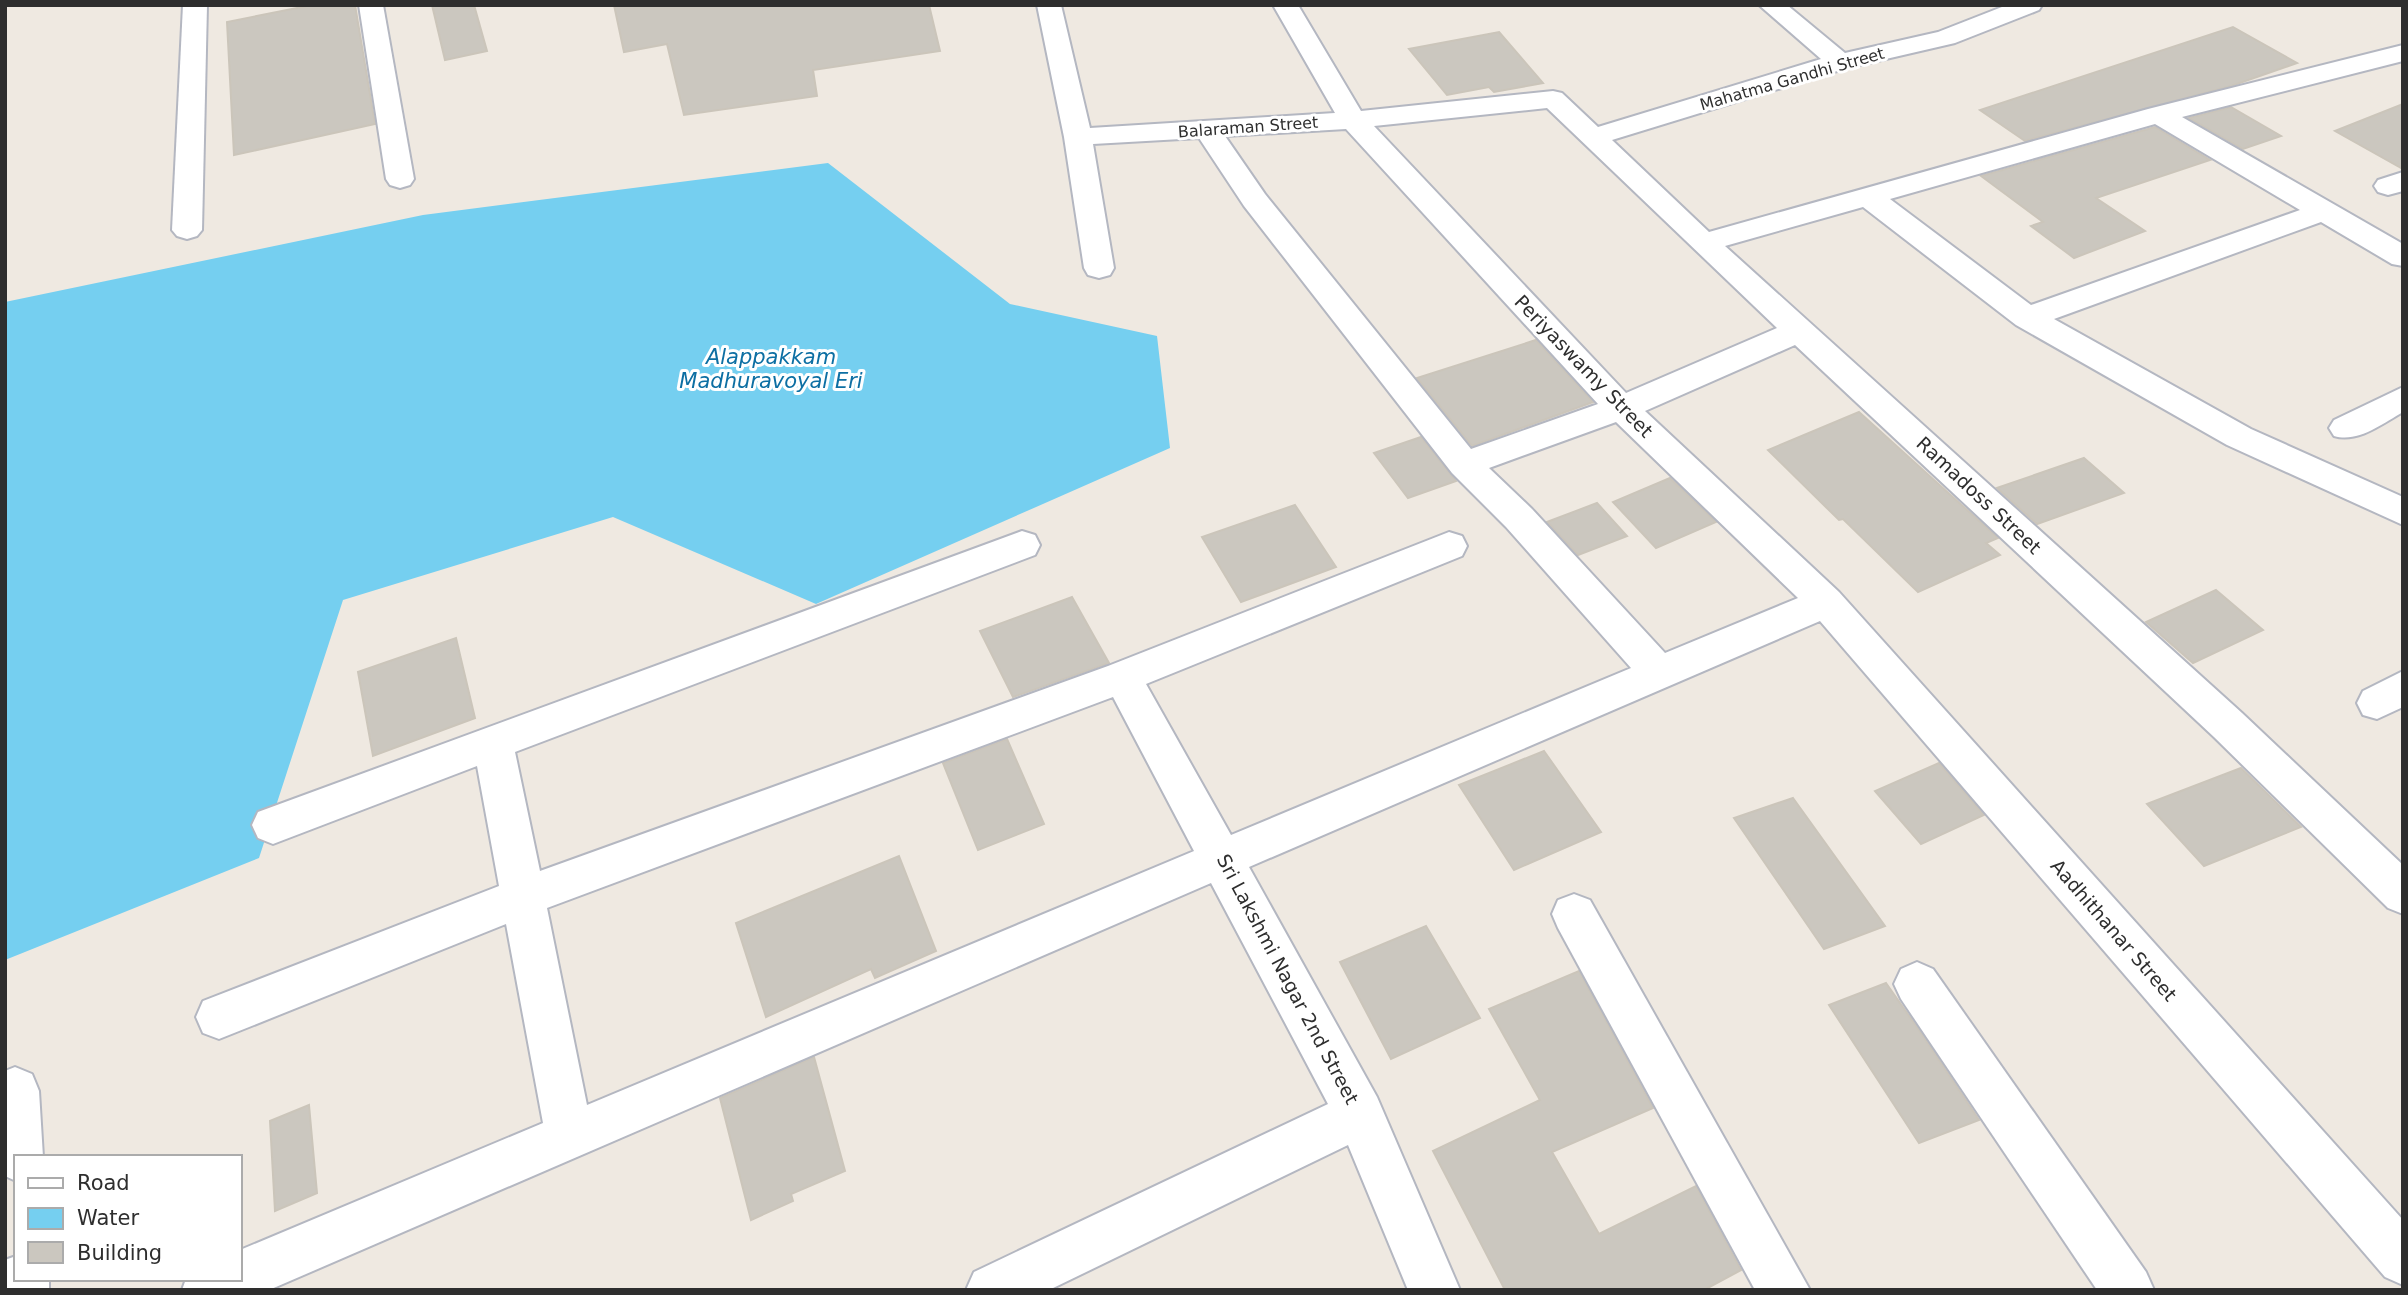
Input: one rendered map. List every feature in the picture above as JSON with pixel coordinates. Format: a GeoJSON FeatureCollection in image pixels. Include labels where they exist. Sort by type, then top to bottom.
{"type":"FeatureCollection","features":[{"type":"Feature","properties":{"kind":"street"},"geometry":{"type":"LineString","coordinates":[[187,230],[194,5]]}},
{"type":"Feature","properties":{"kind":"street"},"geometry":{"type":"LineString","coordinates":[[371,5],[400,179]]}},
{"type":"Feature","properties":{"kind":"street"},"geometry":{"type":"LineString","coordinates":[[1049,5],[1078,137],[1099,268]]}},
{"type":"Feature","properties":{"kind":"street","name":"Periyaswamy Street"},"geometry":{"type":"LineString","coordinates":[[1285,5],[1353,120],[1621,408],[1826,602]]}},
{"type":"Feature","properties":{"kind":"street"},"geometry":{"type":"LineString","coordinates":[[1771,5],[1840,62]]}},
{"type":"Feature","properties":{"kind":"street","name":"Mahatma Gandhi Street"},"geometry":{"type":"LineString","coordinates":[[1594,137],[1840,62],[1946,38],[2029,5]]}},
{"type":"Feature","properties":{"kind":"street"},"geometry":{"type":"LineString","coordinates":[[1703,243],[2158,115],[2403,53]]}},
{"type":"Feature","properties":{"kind":"street","name":"Balaraman Street"},"geometry":{"type":"LineString","coordinates":[[1078,137],[1353,120],[1553,99]]}},
{"type":"Feature","properties":{"kind":"street","name":"Ramadoss Street"},"geometry":{"type":"LineString","coordinates":[[1553,99],[1703,243],[2228,724],[2403,894]]}},
{"type":"Feature","properties":{"kind":"street"},"geometry":{"type":"LineString","coordinates":[[2158,115],[2403,257]]}},
{"type":"Feature","properties":{"kind":"street"},"geometry":{"type":"LineString","coordinates":[[1208,131],[1254,200],[1464,464],[1519,518],[1658,673]]}},
{"type":"Feature","properties":{"kind":"street"},"geometry":{"type":"LineString","coordinates":[[1870,198],[2027,318],[2239,437],[2403,512]]}},
{"type":"Feature","properties":{"kind":"street"},"geometry":{"type":"LineString","coordinates":[[2027,318],[2324,211]]}},
{"type":"Feature","properties":{"kind":"street"},"geometry":{"type":"LineString","coordinates":[[1464,464],[1621,408],[1801,330]]}},
{"type":"Feature","properties":{"kind":"street"},"geometry":{"type":"LineString","coordinates":[[2346,428],[2403,398]]}},
{"type":"Feature","properties":{"kind":"street"},"geometry":{"type":"LineString","coordinates":[[273,825],[1022,545]]}},
{"type":"Feature","properties":{"kind":"street"},"geometry":{"type":"LineString","coordinates":[[219,1017],[523,897],[1122,677],[1449,546]]}},
{"type":"Feature","properties":{"kind":"street"},"geometry":{"type":"LineString","coordinates":[[242,1275],[1826,602]]}},
{"type":"Feature","properties":{"kind":"street","name":"Aadhithanar Street"},"geometry":{"type":"LineString","coordinates":[[1826,602],[2403,1259]]}},
{"type":"Feature","properties":{"kind":"street","name":"Sri Lakshmi Nagar 2nd Street"},"geometry":{"type":"LineString","coordinates":[[1122,677],[1223,857],[1360,1114],[1434,1290]]}},
{"type":"Feature","properties":{"kind":"street"},"geometry":{"type":"LineString","coordinates":[[493,743],[569,1134]]}},
{"type":"Feature","properties":{"kind":"street"},"geometry":{"type":"LineString","coordinates":[[1574,914],[1784,1290]]}},
{"type":"Feature","properties":{"kind":"street"},"geometry":{"type":"LineString","coordinates":[[1917,984],[2128,1290]]}},
{"type":"Feature","properties":{"kind":"street"},"geometry":{"type":"LineString","coordinates":[[15,1091],[18,1155]]}},
{"type":"Feature","properties":{"kind":"street"},"geometry":{"type":"LineString","coordinates":[[992,1290],[1360,1114]]}},
{"type":"Feature","properties":{"kind":"street"},"geometry":{"type":"LineString","coordinates":[[208,1290],[228,1281]]}},
{"type":"Feature","properties":{"kind":"water","name":"Alappakkam Madhuravoyal Eri"},"geometry":{"type":"Polygon","coordinates":[[[828,163],[1010,304],[1157,336],[1170,448],[816,604],[613,517],[343,600],[259,858],[5,960],[5,302],[423,215],[828,163]]]}},
{"type":"Feature","properties":{"kind":"building"},"geometry":{"type":"Polygon","coordinates":[[[312,5],[355,5],[375,124],[234,155],[227,22],[312,5]]]}},
{"type":"Feature","properties":{"kind":"building"},"geometry":{"type":"Polygon","coordinates":[[[432,5],[474,5],[487,51],[445,60],[432,5]]]}},
{"type":"Feature","properties":{"kind":"building"},"geometry":{"type":"Polygon","coordinates":[[[614,5],[929,5],[940,51],[813,70],[817,96],[684,115],[667,44],[624,52],[614,5]]]}},
{"type":"Feature","properties":{"kind":"building"},"geometry":{"type":"Polygon","coordinates":[[[2233,27],[2297,63],[2231,86],[2025,141],[1980,110],[2233,27]]]}},
{"type":"Feature","properties":{"kind":"building"},"geometry":{"type":"Polygon","coordinates":[[[1499,32],[1543,83],[1494,92],[1489,87],[1447,95],[1409,49],[1499,32]]]}},
{"type":"Feature","properties":{"kind":"building"},"geometry":{"type":"Polygon","coordinates":[[[2403,104],[2403,169],[2335,131],[2403,104]]]}},
{"type":"Feature","properties":{"kind":"building"},"geometry":{"type":"Polygon","coordinates":[[[2231,107],[2281,136],[2243,149],[2189,118],[2231,107]]]}},
{"type":"Feature","properties":{"kind":"building"},"geometry":{"type":"Polygon","coordinates":[[[2155,127],[2210,160],[2096,198],[2145,231],[2074,258],[2031,226],[2043,222],[1981,176],[2155,127]]]}},
{"type":"Feature","properties":{"kind":"building"},"geometry":{"type":"Polygon","coordinates":[[[1536,340],[1593,402],[1472,446],[1417,378],[1536,340]]]}},
{"type":"Feature","properties":{"kind":"building"},"geometry":{"type":"Polygon","coordinates":[[[1859,412],[1998,538],[1986,543],[2000,555],[1918,592],[1768,450],[1859,412]]]}},
{"type":"Feature","properties":{"kind":"building"},"geometry":{"type":"Polygon","coordinates":[[[1421,437],[1456,481],[1408,498],[1374,453],[1421,437]]]}},
{"type":"Feature","properties":{"kind":"building"},"geometry":{"type":"Polygon","coordinates":[[[2084,458],[2124,493],[2037,524],[1997,488],[2084,458]]]}},
{"type":"Feature","properties":{"kind":"building"},"geometry":{"type":"Polygon","coordinates":[[[1670,478],[1716,522],[1656,548],[1613,502],[1670,478]]]}},
{"type":"Feature","properties":{"kind":"building"},"geometry":{"type":"Polygon","coordinates":[[[1597,503],[1627,536],[1578,555],[1547,522],[1597,503]]]}},
{"type":"Feature","properties":{"kind":"building"},"geometry":{"type":"Polygon","coordinates":[[[1295,505],[1336,567],[1241,602],[1202,537],[1295,505]]]}},
{"type":"Feature","properties":{"kind":"building"},"geometry":{"type":"Polygon","coordinates":[[[2216,590],[2263,630],[2193,663],[2146,622],[2216,590]]]}},
{"type":"Feature","properties":{"kind":"building"},"geometry":{"type":"Polygon","coordinates":[[[1072,597],[1109,663],[1013,697],[980,631],[1072,597]]]}},
{"type":"Feature","properties":{"kind":"building"},"geometry":{"type":"Polygon","coordinates":[[[456,638],[475,718],[373,756],[358,672],[456,638]]]}},
{"type":"Feature","properties":{"kind":"building"},"geometry":{"type":"Polygon","coordinates":[[[1007,739],[1044,824],[978,850],[943,763],[1007,739]]]}},
{"type":"Feature","properties":{"kind":"building"},"geometry":{"type":"Polygon","coordinates":[[[1544,751],[1601,832],[1514,870],[1459,785],[1544,751]]]}},
{"type":"Feature","properties":{"kind":"building"},"geometry":{"type":"Polygon","coordinates":[[[1939,763],[1984,815],[1921,844],[1875,791],[1939,763]]]}},
{"type":"Feature","properties":{"kind":"building"},"geometry":{"type":"Polygon","coordinates":[[[2241,768],[2301,827],[2204,866],[2147,804],[2241,768]]]}},
{"type":"Feature","properties":{"kind":"building"},"geometry":{"type":"Polygon","coordinates":[[[1793,798],[1885,926],[1824,949],[1734,818],[1793,798]]]}},
{"type":"Feature","properties":{"kind":"building"},"geometry":{"type":"Polygon","coordinates":[[[899,856],[936,951],[875,978],[871,969],[766,1017],[736,923],[899,856]]]}},
{"type":"Feature","properties":{"kind":"building"},"geometry":{"type":"Polygon","coordinates":[[[1426,926],[1480,1018],[1391,1059],[1340,962],[1426,926]]]}},
{"type":"Feature","properties":{"kind":"building"},"geometry":{"type":"Polygon","coordinates":[[[1579,971],[1653,1108],[1552,1152],[1599,1234],[1696,1186],[1741,1270],[1704,1290],[1505,1290],[1433,1151],[1540,1100],[1489,1009],[1579,971]]]}},
{"type":"Feature","properties":{"kind":"building"},"geometry":{"type":"Polygon","coordinates":[[[1886,983],[1979,1120],[1919,1143],[1829,1005],[1886,983]]]}},
{"type":"Feature","properties":{"kind":"building"},"geometry":{"type":"Polygon","coordinates":[[[814,1057],[845,1171],[791,1194],[793,1201],[751,1220],[720,1098],[814,1057]]]}},
{"type":"Feature","properties":{"kind":"building"},"geometry":{"type":"Polygon","coordinates":[[[309,1105],[317,1193],[275,1211],[270,1121],[309,1105]]]}}]}
